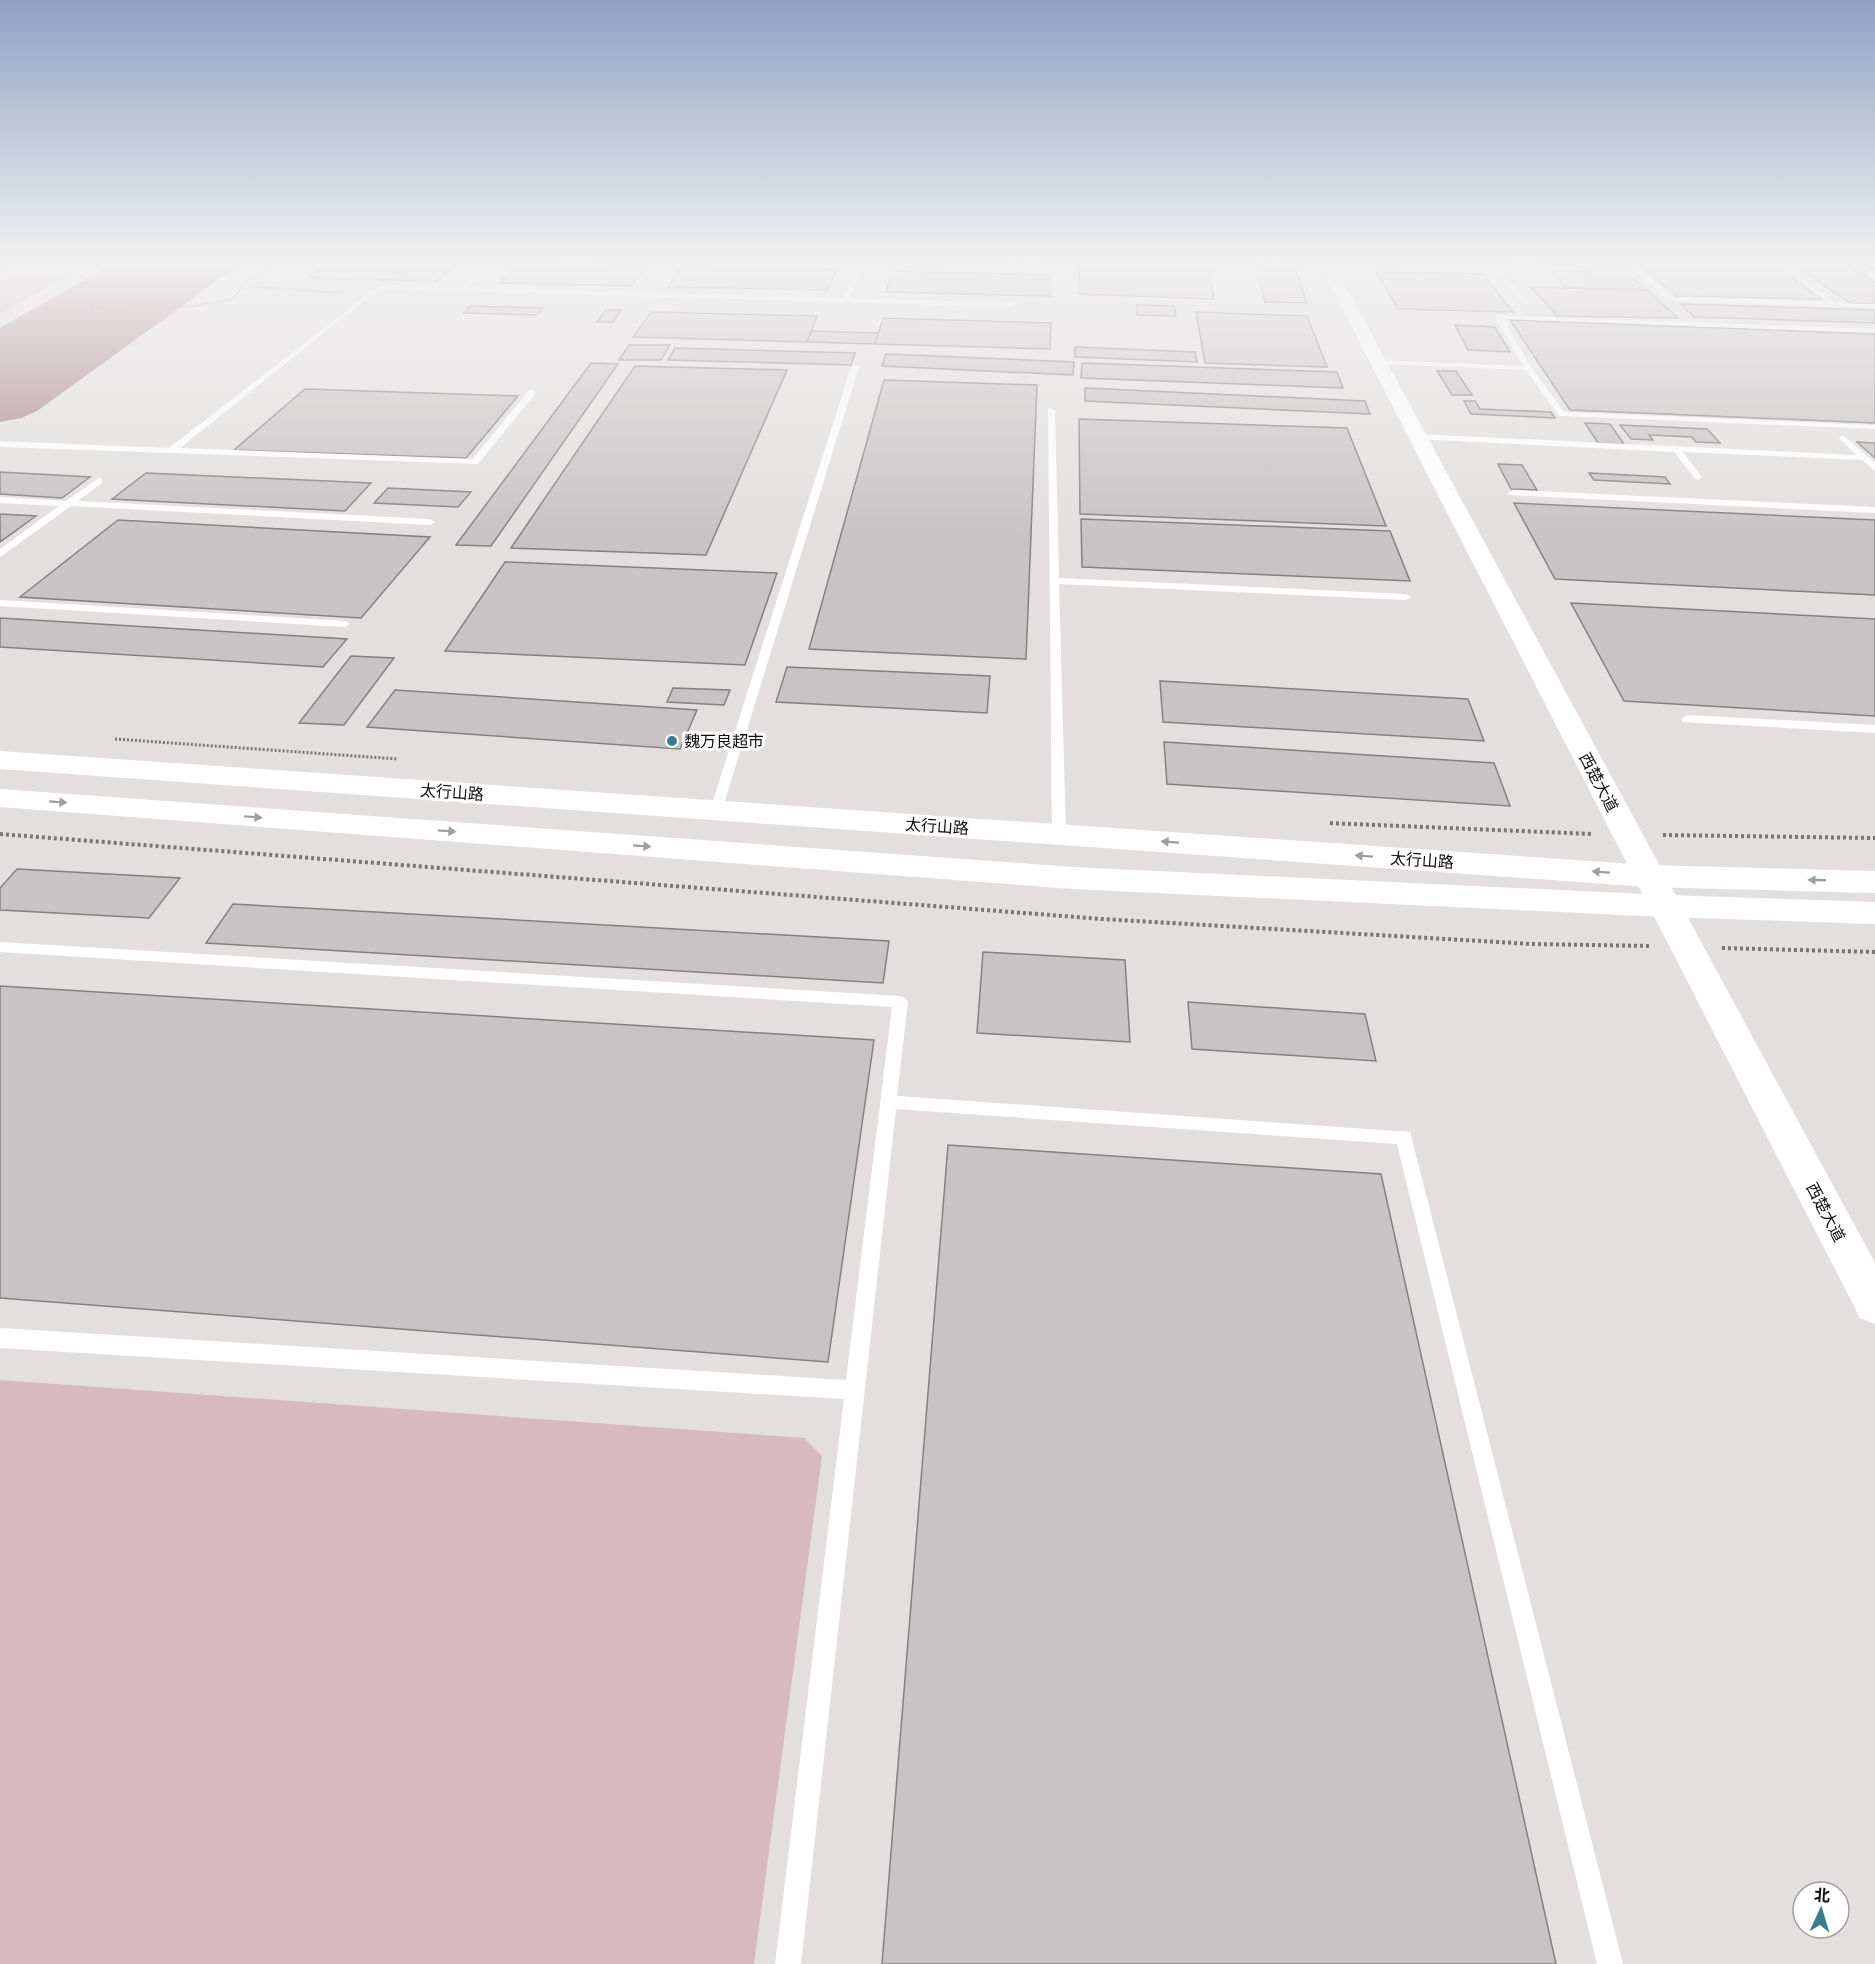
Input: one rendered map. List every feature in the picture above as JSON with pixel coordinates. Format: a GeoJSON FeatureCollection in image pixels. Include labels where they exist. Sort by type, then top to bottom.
{"type":"FeatureCollection","features":[{"type":"Feature","properties":{"kind":"street","name":"西楚大道"},"geometry":{"type":"LineString","coordinates":[[1372,351],[1875,1304]]}},
{"type":"Feature","properties":{"kind":"street","name":"太行山路"},"geometry":{"type":"LineString","coordinates":[[0,760],[1648,876],[1875,882]]}},
{"type":"Feature","properties":{"kind":"street","name":"太行山路"},"geometry":{"type":"LineString","coordinates":[[0,798],[1073,878],[1665,906],[1875,913]]}},
{"type":"Feature","properties":{"kind":"lane"},"geometry":{"type":"LineString","coordinates":[[172,450],[298,351]]}},
{"type":"Feature","properties":{"kind":"lane"},"geometry":{"type":"LineString","coordinates":[[1518,351],[1562,414],[1875,427]]}},
{"type":"Feature","properties":{"kind":"lane"},"geometry":{"type":"LineString","coordinates":[[1378,362],[1528,368]]}},
{"type":"Feature","properties":{"kind":"lane"},"geometry":{"type":"LineString","coordinates":[[716,810],[855,367]]}},
{"type":"Feature","properties":{"kind":"lane"},"geometry":{"type":"LineString","coordinates":[[0,444],[475,462],[532,392]]}},
{"type":"Feature","properties":{"kind":"lane"},"geometry":{"type":"LineString","coordinates":[[1051,410],[1059,834]]}},
{"type":"Feature","properties":{"kind":"lane"},"geometry":{"type":"LineString","coordinates":[[1417,437],[1865,459]]}},
{"type":"Feature","properties":{"kind":"lane"},"geometry":{"type":"LineString","coordinates":[[1843,438],[1875,468]]}},
{"type":"Feature","properties":{"kind":"lane"},"geometry":{"type":"LineString","coordinates":[[1677,450],[1698,477]]}},
{"type":"Feature","properties":{"kind":"lane"},"geometry":{"type":"LineString","coordinates":[[0,554],[99,481]]}},
{"type":"Feature","properties":{"kind":"lane"},"geometry":{"type":"LineString","coordinates":[[1513,493],[1875,510]]}},
{"type":"Feature","properties":{"kind":"lane"},"geometry":{"type":"LineString","coordinates":[[0,500],[430,522]]}},
{"type":"Feature","properties":{"kind":"lane"},"geometry":{"type":"LineString","coordinates":[[1054,581],[1406,597]]}},
{"type":"Feature","properties":{"kind":"lane"},"geometry":{"type":"LineString","coordinates":[[0,603],[345,624]]}},
{"type":"Feature","properties":{"kind":"lane"},"geometry":{"type":"LineString","coordinates":[[1687,719],[1875,729]]}},
{"type":"Feature","properties":{"kind":"lane"},"geometry":{"type":"LineString","coordinates":[[0,947],[900,1002],[788,1964]]}},
{"type":"Feature","properties":{"kind":"lane"},"geometry":{"type":"LineString","coordinates":[[888,1102],[1404,1137],[1610,1964]]}},
{"type":"Feature","properties":{"kind":"lane"},"geometry":{"type":"LineString","coordinates":[[0,1338],[855,1390]]}},
{"type":"Feature","properties":{"kind":"path"},"geometry":{"type":"LineString","coordinates":[[114,739],[408,760]]}},
{"type":"Feature","properties":{"kind":"path"},"geometry":{"type":"LineString","coordinates":[[1329,823],[1627,835],[1875,838]]}},
{"type":"Feature","properties":{"kind":"path"},"geometry":{"type":"LineString","coordinates":[[0,834],[1102,919],[1532,944],[1875,952]]}},
{"type":"Feature","properties":{"kind":"shaded area"},"geometry":{"type":"Polygon","coordinates":[[[0,351],[120,351],[37,411],[21,418],[0,422],[0,351]]]}},
{"type":"Feature","properties":{"kind":"shaded area"},"geometry":{"type":"Polygon","coordinates":[[[0,1380],[804,1438],[822,1456],[754,1964],[0,1964],[0,1380]]]}},
{"type":"Feature","properties":{"kind":"building"},"geometry":{"type":"Polygon","coordinates":[[[625,351],[667,351],[661,360],[619,360],[625,351]]]}},
{"type":"Feature","properties":{"kind":"building"},"geometry":{"type":"Polygon","coordinates":[[[673,351],[855,353],[851,365],[668,360],[673,351]]]}},
{"type":"Feature","properties":{"kind":"building"},"geometry":{"type":"Polygon","coordinates":[[[1075,351],[1163,351],[1195,352],[1197,362],[1075,357],[1075,351]]]}},
{"type":"Feature","properties":{"kind":"building"},"geometry":{"type":"Polygon","coordinates":[[[1203,351],[1321,351],[1327,367],[1205,363],[1203,351]]]}},
{"type":"Feature","properties":{"kind":"building"},"geometry":{"type":"Polygon","coordinates":[[[1530,351],[1875,351],[1875,423],[1570,410],[1530,351]]]}},
{"type":"Feature","properties":{"kind":"building"},"geometry":{"type":"Polygon","coordinates":[[[886,354],[1074,362],[1073,375],[882,366],[886,354]]]}},
{"type":"Feature","properties":{"kind":"building"},"geometry":{"type":"Polygon","coordinates":[[[591,363],[618,364],[491,546],[456,545],[591,363]]]}},
{"type":"Feature","properties":{"kind":"building"},"geometry":{"type":"Polygon","coordinates":[[[1082,363],[1337,372],[1343,388],[1081,378],[1082,363]]]}},
{"type":"Feature","properties":{"kind":"building"},"geometry":{"type":"Polygon","coordinates":[[[635,366],[787,370],[706,555],[511,548],[635,366]]]}},
{"type":"Feature","properties":{"kind":"building"},"geometry":{"type":"Polygon","coordinates":[[[1437,371],[1456,371],[1472,395],[1452,395],[1437,371]]]}},
{"type":"Feature","properties":{"kind":"building"},"geometry":{"type":"Polygon","coordinates":[[[884,380],[1037,385],[1026,659],[809,649],[884,380]]]}},
{"type":"Feature","properties":{"kind":"building"},"geometry":{"type":"Polygon","coordinates":[[[1085,388],[1365,401],[1370,414],[1085,401],[1085,388]]]}},
{"type":"Feature","properties":{"kind":"building"},"geometry":{"type":"Polygon","coordinates":[[[305,389],[518,396],[466,458],[234,450],[305,389]]]}},
{"type":"Feature","properties":{"kind":"building"},"geometry":{"type":"Polygon","coordinates":[[[1464,401],[1475,401],[1480,409],[1551,412],[1555,418],[1471,414],[1464,401]]]}},
{"type":"Feature","properties":{"kind":"building"},"geometry":{"type":"Polygon","coordinates":[[[1079,419],[1347,428],[1386,526],[1080,514],[1079,419]]]}},
{"type":"Feature","properties":{"kind":"building"},"geometry":{"type":"Polygon","coordinates":[[[1585,423],[1610,424],[1624,444],[1598,443],[1585,423]]]}},
{"type":"Feature","properties":{"kind":"building"},"geometry":{"type":"Polygon","coordinates":[[[1620,425],[1707,429],[1720,443],[1696,442],[1692,437],[1649,435],[1653,440],[1631,439],[1620,425]]]}},
{"type":"Feature","properties":{"kind":"building"},"geometry":{"type":"Polygon","coordinates":[[[1857,442],[1875,443],[1875,458],[1857,442]]]}},
{"type":"Feature","properties":{"kind":"building"},"geometry":{"type":"Polygon","coordinates":[[[1498,464],[1522,465],[1537,490],[1511,489],[1498,464]]]}},
{"type":"Feature","properties":{"kind":"building"},"geometry":{"type":"Polygon","coordinates":[[[0,472],[90,477],[62,498],[0,494],[0,472]]]}},
{"type":"Feature","properties":{"kind":"building"},"geometry":{"type":"Polygon","coordinates":[[[146,473],[371,483],[345,511],[112,499],[146,473]]]}},
{"type":"Feature","properties":{"kind":"building"},"geometry":{"type":"Polygon","coordinates":[[[1589,473],[1665,477],[1670,484],[1594,480],[1589,473]]]}},
{"type":"Feature","properties":{"kind":"building"},"geometry":{"type":"Polygon","coordinates":[[[388,488],[471,492],[458,507],[374,503],[388,488]]]}},
{"type":"Feature","properties":{"kind":"building"},"geometry":{"type":"Polygon","coordinates":[[[1514,503],[1875,520],[1875,595],[1555,579],[1514,503]]]}},
{"type":"Feature","properties":{"kind":"building"},"geometry":{"type":"Polygon","coordinates":[[[0,514],[36,516],[0,542],[0,514]]]}},
{"type":"Feature","properties":{"kind":"building"},"geometry":{"type":"Polygon","coordinates":[[[1081,519],[1390,531],[1410,581],[1082,567],[1081,519]]]}},
{"type":"Feature","properties":{"kind":"building"},"geometry":{"type":"Polygon","coordinates":[[[118,520],[430,537],[361,618],[20,597],[118,520]]]}},
{"type":"Feature","properties":{"kind":"building"},"geometry":{"type":"Polygon","coordinates":[[[505,562],[777,573],[745,665],[445,651],[505,562]]]}},
{"type":"Feature","properties":{"kind":"building"},"geometry":{"type":"Polygon","coordinates":[[[1571,603],[1875,619],[1875,716],[1624,701],[1571,603]]]}},
{"type":"Feature","properties":{"kind":"building"},"geometry":{"type":"Polygon","coordinates":[[[0,618],[347,639],[323,667],[0,647],[0,618]]]}},
{"type":"Feature","properties":{"kind":"building"},"geometry":{"type":"Polygon","coordinates":[[[351,656],[394,658],[344,725],[299,723],[351,656]]]}},
{"type":"Feature","properties":{"kind":"building"},"geometry":{"type":"Polygon","coordinates":[[[787,667],[990,676],[987,713],[776,702],[787,667]]]}},
{"type":"Feature","properties":{"kind":"building"},"geometry":{"type":"Polygon","coordinates":[[[1160,681],[1468,699],[1484,741],[1163,722],[1160,681]]]}},
{"type":"Feature","properties":{"kind":"building"},"geometry":{"type":"Polygon","coordinates":[[[673,688],[730,690],[724,705],[667,702],[673,688]]]}},
{"type":"Feature","properties":{"kind":"building"},"geometry":{"type":"Polygon","coordinates":[[[395,690],[697,710],[680,749],[367,727],[395,690]]]}},
{"type":"Feature","properties":{"kind":"building"},"geometry":{"type":"Polygon","coordinates":[[[1164,742],[1494,763],[1510,806],[1167,784],[1164,742]]]}},
{"type":"Feature","properties":{"kind":"building"},"geometry":{"type":"Polygon","coordinates":[[[17,869],[180,878],[149,918],[0,910],[0,888],[17,869]]]}},
{"type":"Feature","properties":{"kind":"building"},"geometry":{"type":"Polygon","coordinates":[[[233,904],[889,941],[883,983],[206,943],[233,904]]]}},
{"type":"Feature","properties":{"kind":"building"},"geometry":{"type":"Polygon","coordinates":[[[983,952],[1125,960],[1130,1042],[977,1033],[983,952]]]}},
{"type":"Feature","properties":{"kind":"building"},"geometry":{"type":"Polygon","coordinates":[[[0,986],[874,1040],[828,1362],[0,1298],[0,986]]]}},
{"type":"Feature","properties":{"kind":"building"},"geometry":{"type":"Polygon","coordinates":[[[1188,1002],[1365,1014],[1376,1061],[1192,1049],[1188,1002]]]}},
{"type":"Feature","properties":{"kind":"building"},"geometry":{"type":"Polygon","coordinates":[[[948,1145],[1381,1174],[1556,1964],[882,1964],[948,1145]]]}},
{"type":"Feature","properties":{"kind":"place","name":"魏万良超市"},"geometry":{"type":"Point","coordinates":[672,741]}}]}
